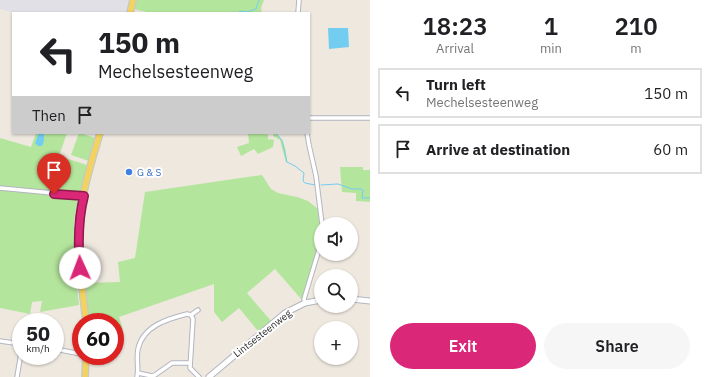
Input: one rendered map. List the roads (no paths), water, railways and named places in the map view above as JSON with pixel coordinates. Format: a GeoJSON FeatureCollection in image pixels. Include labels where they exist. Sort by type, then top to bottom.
{"type":"FeatureCollection","features":[{"type":"Feature","properties":{"kind":"main road"},"geometry":{"type":"LineString","coordinates":[[127,12],[130,0]]}},
{"type":"Feature","properties":{"kind":"main road"},"geometry":{"type":"LineString","coordinates":[[130,12],[134,0]]}},
{"type":"Feature","properties":{"kind":"main road"},"geometry":{"type":"LineString","coordinates":[[85,313],[79,248],[81,207],[86,181],[100,134]]}},
{"type":"Feature","properties":{"kind":"main road"},"geometry":{"type":"LineString","coordinates":[[85,377],[86,365]]}},
{"type":"Feature","properties":{"kind":"street"},"geometry":{"type":"LineString","coordinates":[[298,0],[298,12]]}},
{"type":"Feature","properties":{"kind":"street"},"geometry":{"type":"LineString","coordinates":[[310,118],[370,118]]}},
{"type":"Feature","properties":{"kind":"street"},"geometry":{"type":"LineString","coordinates":[[307,134],[316,176],[321,217]]}},
{"type":"Feature","properties":{"kind":"street"},"geometry":{"type":"LineString","coordinates":[[0,188],[84,196]]}},
{"type":"Feature","properties":{"kind":"street"},"geometry":{"type":"LineString","coordinates":[[305,303],[304,299],[316,261]]}},
{"type":"Feature","properties":{"kind":"street"},"geometry":{"type":"LineString","coordinates":[[358,300],[370,301]]}},
{"type":"Feature","properties":{"kind":"street","name":"Lintsesteenweg"},"geometry":{"type":"LineString","coordinates":[[209,377],[285,314],[305,303],[314,301]]}},
{"type":"Feature","properties":{"kind":"street"},"geometry":{"type":"LineString","coordinates":[[190,363],[172,363],[158,374],[152,376],[137,375],[138,349],[148,330],[182,315],[191,315],[198,310]]}},
{"type":"Feature","properties":{"kind":"street"},"geometry":{"type":"LineString","coordinates":[[191,315],[193,319],[190,368],[199,377]]}},
{"type":"Feature","properties":{"kind":"street"},"geometry":{"type":"LineString","coordinates":[[0,341],[12,343]]}},
{"type":"Feature","properties":{"kind":"street"},"geometry":{"type":"LineString","coordinates":[[17,377],[19,365]]}},
{"type":"Feature","properties":{"kind":"water"},"geometry":{"type":"Polygon","coordinates":[[[328,28],[348,28],[349,47],[329,49],[328,28]]]}},
{"type":"Feature","properties":{"kind":"water"},"geometry":{"type":"Polygon","coordinates":[[[39,134],[44,134],[42,146],[38,146],[35,143],[39,134]]]}},
{"type":"Feature","properties":{"kind":"waterway"},"geometry":{"type":"LineString","coordinates":[[246,12],[256,9],[259,0]]}},
{"type":"Feature","properties":{"kind":"waterway"},"geometry":{"type":"LineString","coordinates":[[239,12],[246,12]]}},
{"type":"Feature","properties":{"kind":"waterway"},"geometry":{"type":"LineString","coordinates":[[276,134],[282,140],[287,162],[304,173],[303,181],[305,183],[315,185]]}},
{"type":"Feature","properties":{"kind":"waterway"},"geometry":{"type":"LineString","coordinates":[[321,185],[338,184],[352,189],[361,189],[363,190],[362,198],[370,198]]}},
{"type":"Feature","properties":{"kind":"place","name":"G & S"},"geometry":{"type":"Point","coordinates":[129,172]}}]}
